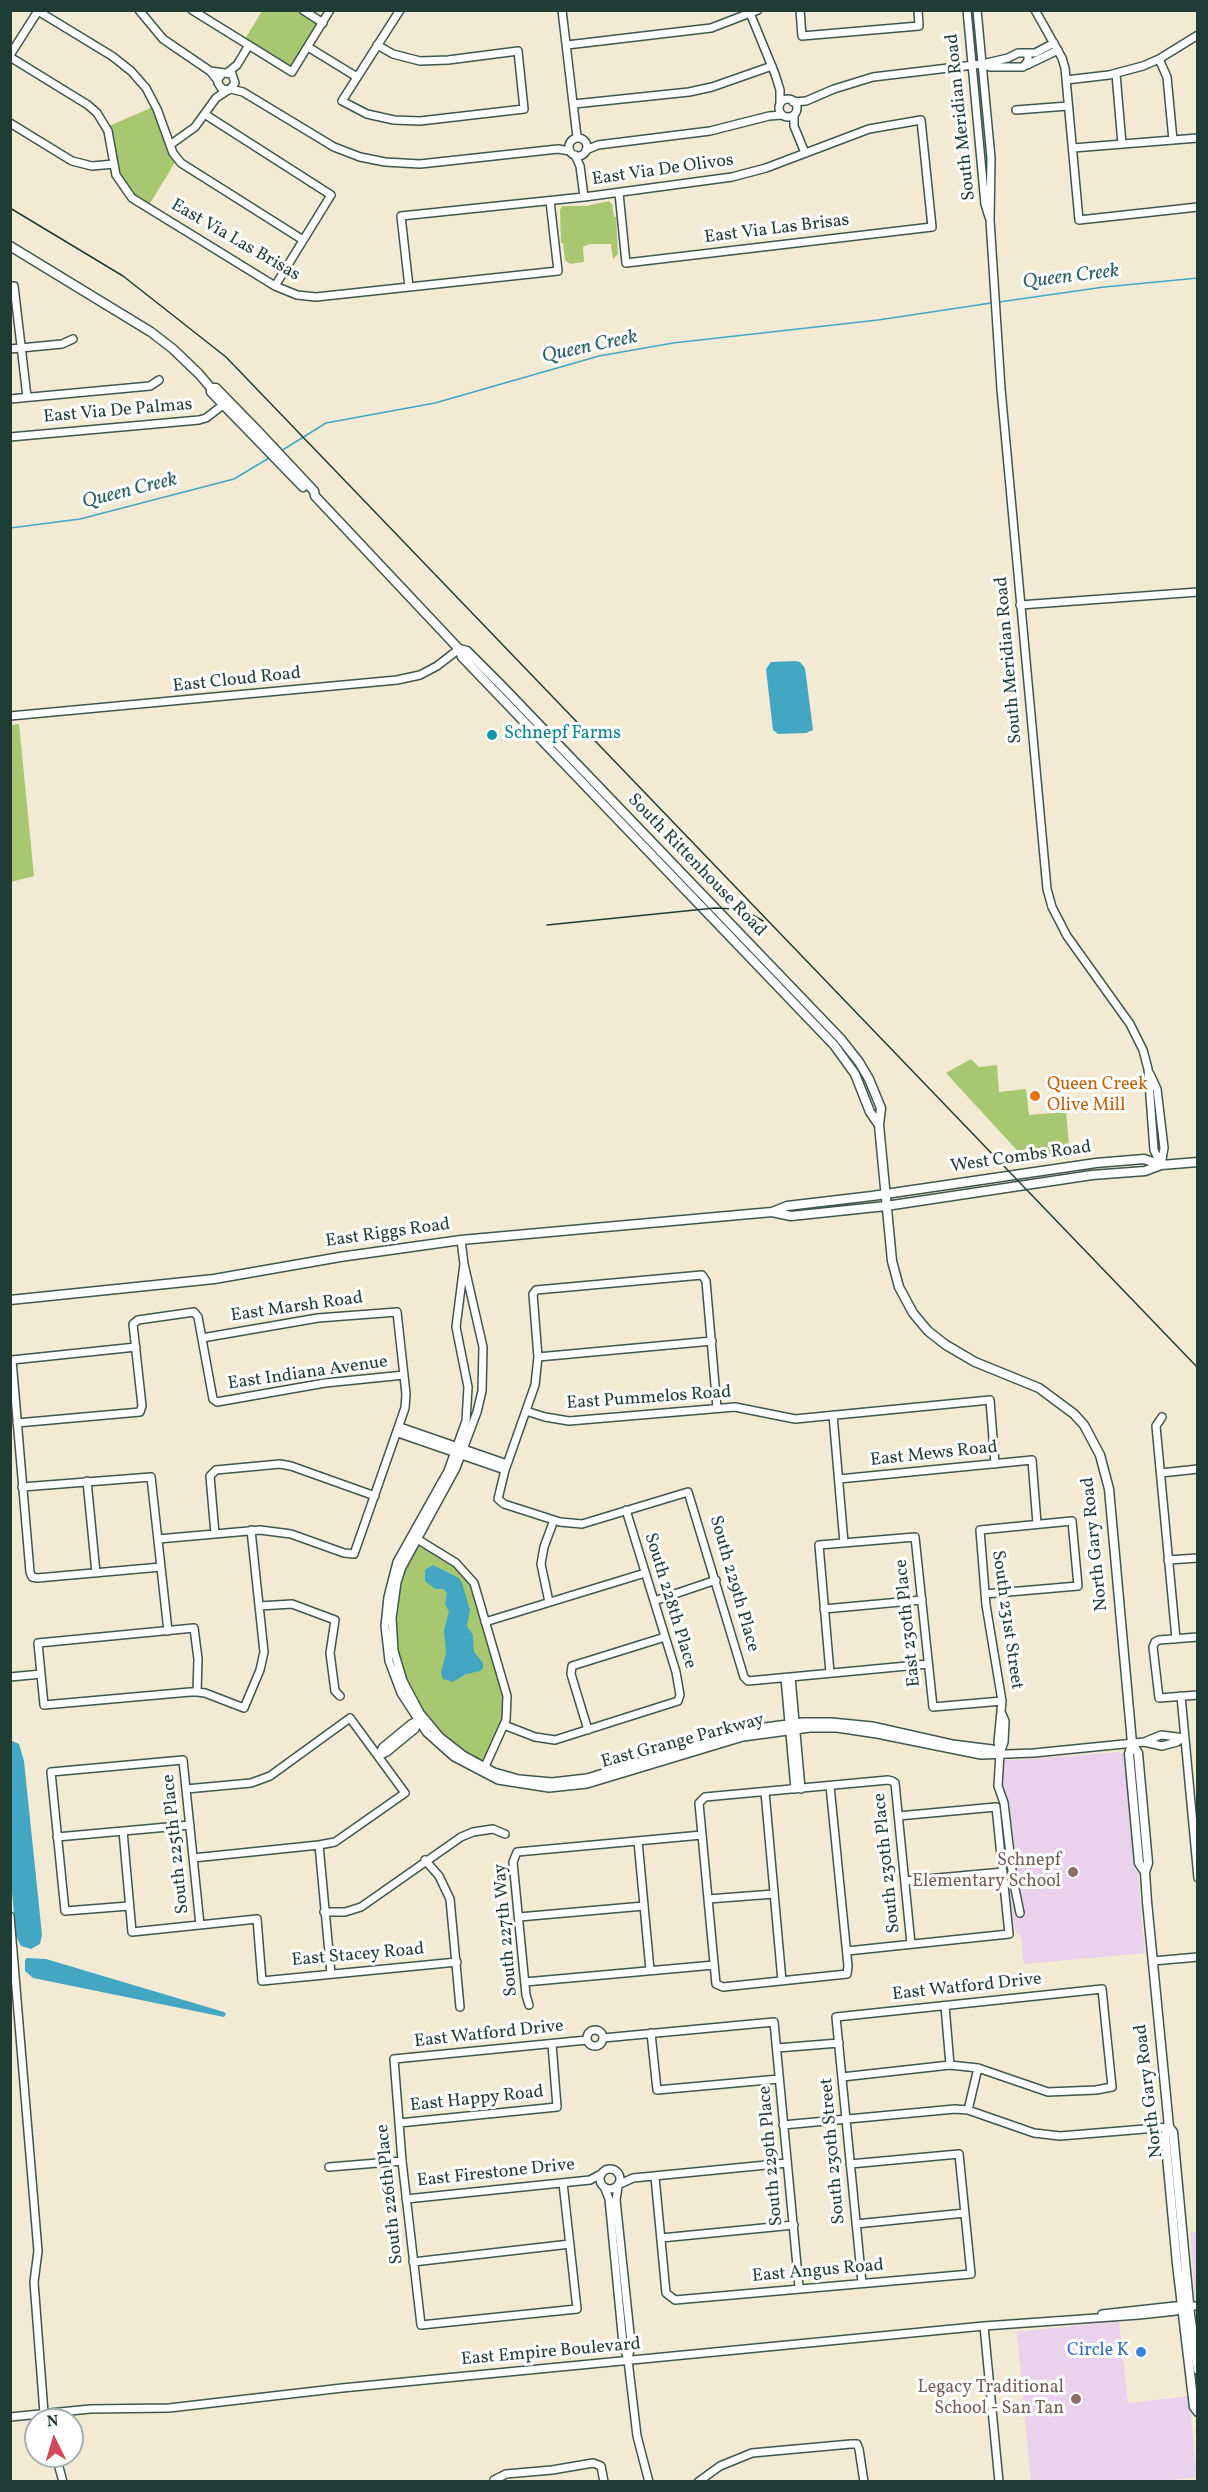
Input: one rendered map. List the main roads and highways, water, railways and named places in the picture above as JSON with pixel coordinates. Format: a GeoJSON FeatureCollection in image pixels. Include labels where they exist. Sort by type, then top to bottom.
{"type":"FeatureCollection","features":[{"type":"Feature","properties":{"kind":"main road","name":"South Rittenhouse Road"},"geometry":{"type":"LineString","coordinates":[[10,246],[151,332],[189,363],[223,405],[254,432]]}},
{"type":"Feature","properties":{"kind":"main road","name":"South Rittenhouse Road"},"geometry":{"type":"LineString","coordinates":[[211,388],[216,388],[284,464],[314,491],[315,496],[459,649],[462,657],[830,1041],[855,1074],[870,1112],[879,1125]]}},
{"type":"Feature","properties":{"kind":"main road","name":"South Rittenhouse Road"},"geometry":{"type":"LineString","coordinates":[[459,649],[467,651],[501,685],[840,1038],[861,1066],[881,1108],[879,1125],[885,1194]]}},
{"type":"Feature","properties":{"kind":"main road"},"geometry":{"type":"LineString","coordinates":[[830,1041],[838,1042],[854,1062],[861,1066]]}},
{"type":"Feature","properties":{"kind":"main road"},"geometry":{"type":"LineString","coordinates":[[855,1074],[864,1080],[870,1095],[877,1098]]}},
{"type":"Feature","properties":{"kind":"main road","name":"West Combs Road"},"geometry":{"type":"LineString","coordinates":[[885,1194],[1096,1163],[1144,1159],[1161,1165]]}},
{"type":"Feature","properties":{"kind":"main road","name":"West Combs Road"},"geometry":{"type":"LineString","coordinates":[[886,1206],[1092,1175],[1145,1171],[1161,1165],[1197,1162]]}},
{"type":"Feature","properties":{"kind":"main road","name":"North Gary Road"},"geometry":{"type":"LineString","coordinates":[[885,1194],[896,1281],[920,1322],[937,1338],[961,1354],[1040,1388],[1056,1399],[1084,1425],[1100,1455],[1109,1490],[1132,1743],[1138,1753],[1148,1863],[1145,1872],[1169,2127],[1165,2135],[1177,2264],[1189,2306]]}},
{"type":"Feature","properties":{"kind":"main road","name":"East Riggs Road"},"geometry":{"type":"LineString","coordinates":[[10,1300],[203,1280],[461,1240],[772,1212],[787,1206],[885,1194]]}},
{"type":"Feature","properties":{"kind":"main road","name":"East Riggs Road"},"geometry":{"type":"LineString","coordinates":[[772,1212],[791,1216],[886,1206]]}},
{"type":"Feature","properties":{"kind":"main road","name":"North Gary Road"},"geometry":{"type":"LineString","coordinates":[[1169,2127],[1173,2132],[1189,2306],[1194,2407],[1197,2412]]}},
{"type":"Feature","properties":{"kind":"main road"},"geometry":{"type":"LineString","coordinates":[[1189,2306],[1197,2370]]}},
{"type":"Feature","properties":{"kind":"water"},"geometry":{"type":"Polygon","coordinates":[[[771,662],[800,662],[805,668],[813,730],[806,733],[778,734],[773,730],[766,669],[771,662]]]}},
{"type":"Feature","properties":{"kind":"water"},"geometry":{"type":"Polygon","coordinates":[[[433,1565],[459,1578],[462,1583],[470,1610],[467,1626],[473,1635],[474,1652],[483,1663],[480,1671],[466,1674],[453,1682],[443,1679],[441,1673],[446,1653],[444,1630],[449,1612],[445,1604],[447,1593],[443,1589],[435,1589],[425,1581],[425,1570],[433,1565]]]}},
{"type":"Feature","properties":{"kind":"water"},"geometry":{"type":"Polygon","coordinates":[[[10,1740],[19,1744],[24,1761],[42,1935],[40,1944],[31,1949],[21,1946],[16,1936],[11,1880],[10,1740]]]}},
{"type":"Feature","properties":{"kind":"water"},"geometry":{"type":"Polygon","coordinates":[[[27,1958],[46,1959],[226,2014],[224,2017],[33,1978],[25,1971],[27,1958]]]}},
{"type":"Feature","properties":{"kind":"waterway","name":"Queen Creek"},"geometry":{"type":"LineString","coordinates":[[999,302],[1104,287],[1198,278]]}},
{"type":"Feature","properties":{"kind":"waterway","name":"Queen Creek"},"geometry":{"type":"LineString","coordinates":[[281,451],[326,423],[435,403],[599,356],[673,343],[878,320],[991,303]]}},
{"type":"Feature","properties":{"kind":"waterway","name":"Queen Creek"},"geometry":{"type":"LineString","coordinates":[[10,528],[80,519],[234,479],[269,458]]}},
{"type":"Feature","properties":{"kind":"railway"},"geometry":{"type":"LineString","coordinates":[[10,208],[123,276],[226,357],[1198,1368]]}},
{"type":"Feature","properties":{"kind":"railway"},"geometry":{"type":"LineString","coordinates":[[547,925],[715,908],[734,909],[751,914],[763,921]]}},
{"type":"Feature","properties":{"kind":"place","name":"Schnepf Farms"},"geometry":{"type":"Point","coordinates":[492,735]}},
{"type":"Feature","properties":{"kind":"place","name":"Queen Creek Olive Mill"},"geometry":{"type":"Point","coordinates":[1035,1096]}},
{"type":"Feature","properties":{"kind":"place","name":"Schnepf Elementary School"},"geometry":{"type":"Point","coordinates":[1073,1872]}},
{"type":"Feature","properties":{"kind":"place","name":"Circle K"},"geometry":{"type":"Point","coordinates":[1141,2352]}},
{"type":"Feature","properties":{"kind":"place","name":"Legacy Traditional School - San Tan"},"geometry":{"type":"Point","coordinates":[1076,2399]}}]}
